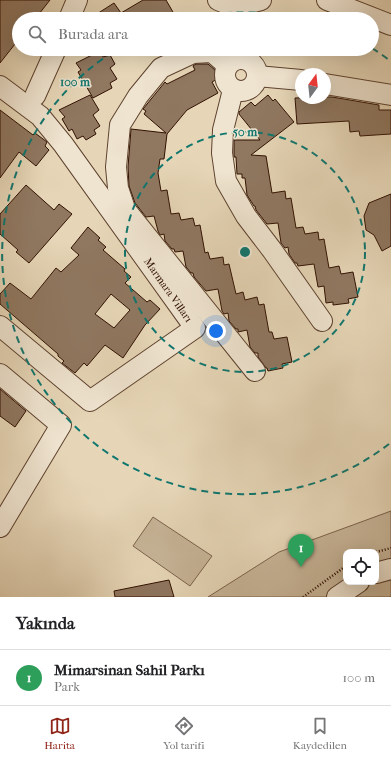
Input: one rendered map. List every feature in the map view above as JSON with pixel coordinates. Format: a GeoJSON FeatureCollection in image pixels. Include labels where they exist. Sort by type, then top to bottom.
{"type":"FeatureCollection","features":[{"type":"Feature","properties":{"kind":"street"},"geometry":{"type":"LineString","coordinates":[[72,12],[77,0]]}},
{"type":"Feature","properties":{"kind":"street"},"geometry":{"type":"LineString","coordinates":[[229,9],[261,0]]}},
{"type":"Feature","properties":{"kind":"street"},"geometry":{"type":"LineString","coordinates":[[327,0],[358,12]]}},
{"type":"Feature","properties":{"kind":"street"},"geometry":{"type":"LineString","coordinates":[[379,20],[391,25]]}},
{"type":"Feature","properties":{"kind":"street"},"geometry":{"type":"LineString","coordinates":[[35,96],[53,56]]}},
{"type":"Feature","properties":{"kind":"street"},"geometry":{"type":"LineString","coordinates":[[187,56],[161,68],[138,96],[120,125],[116,167],[118,188],[125,209],[256,371]]}},
{"type":"Feature","properties":{"kind":"street"},"geometry":{"type":"LineString","coordinates":[[235,58],[245,59],[254,65],[257,76],[253,86],[250,88],[239,91],[233,90],[227,84],[224,77],[235,58]]}},
{"type":"Feature","properties":{"kind":"street"},"geometry":{"type":"LineString","coordinates":[[257,76],[295,79]]}},
{"type":"Feature","properties":{"kind":"street"},"geometry":{"type":"LineString","coordinates":[[331,85],[391,95]]}},
{"type":"Feature","properties":{"kind":"street","name":"Marmara Vilları"},"geometry":{"type":"LineString","coordinates":[[0,86],[40,116],[63,144],[195,328],[90,401],[0,326]]}},
{"type":"Feature","properties":{"kind":"street"},"geometry":{"type":"LineString","coordinates":[[233,90],[223,130],[222,153],[226,181],[246,216],[322,321]]}},
{"type":"Feature","properties":{"kind":"street"},"geometry":{"type":"LineString","coordinates":[[0,374],[61,425],[3,516]]}},
{"type":"Feature","properties":{"kind":"street"},"geometry":{"type":"LineString","coordinates":[[379,572],[391,569]]}},
{"type":"Feature","properties":{"kind":"street"},"geometry":{"type":"LineString","coordinates":[[337,597],[355,585]]}},
{"type":"Feature","properties":{"kind":"path"},"geometry":{"type":"LineString","coordinates":[[379,551],[391,548]]}},
{"type":"Feature","properties":{"kind":"path"},"geometry":{"type":"LineString","coordinates":[[302,597],[343,568]]}},
{"type":"Feature","properties":{"kind":"shaded area"},"geometry":{"type":"Polygon","coordinates":[[[391,511],[391,597],[208,597],[279,552],[391,511]]]}},
{"type":"Feature","properties":{"kind":"shaded area"},"geometry":{"type":"Polygon","coordinates":[[[153,517],[212,556],[190,586],[133,546],[153,517]]]}},
{"type":"Feature","properties":{"kind":"building"},"geometry":{"type":"Polygon","coordinates":[[[0,0],[50,0],[41,12],[12,12],[12,48],[0,63],[0,0]]]}},
{"type":"Feature","properties":{"kind":"building"},"geometry":{"type":"Polygon","coordinates":[[[143,0],[166,0],[173,12],[123,12],[143,0]]]}},
{"type":"Feature","properties":{"kind":"building"},"geometry":{"type":"Polygon","coordinates":[[[114,3],[120,12],[100,12],[114,3]]]}},
{"type":"Feature","properties":{"kind":"building"},"geometry":{"type":"Polygon","coordinates":[[[90,56],[111,56],[115,64],[110,68],[117,79],[110,83],[112,88],[93,98],[78,72],[81,70],[76,63],[90,56]]]}},
{"type":"Feature","properties":{"kind":"building"},"geometry":{"type":"Polygon","coordinates":[[[196,64],[208,64],[215,70],[219,78],[212,82],[218,93],[187,110],[167,134],[164,159],[160,159],[158,173],[161,191],[167,190],[171,214],[179,213],[181,220],[193,218],[195,226],[200,225],[205,253],[208,252],[210,259],[223,257],[224,265],[229,264],[236,294],[243,292],[245,300],[257,297],[259,305],[264,304],[269,332],[272,332],[274,339],[287,337],[292,362],[282,364],[283,368],[268,371],[258,357],[258,353],[255,353],[250,347],[247,330],[238,332],[238,329],[236,329],[229,321],[228,313],[224,314],[222,311],[218,289],[206,291],[194,277],[193,273],[191,273],[186,267],[183,251],[175,252],[174,249],[172,249],[165,241],[164,234],[160,235],[154,216],[146,217],[135,203],[129,186],[128,167],[131,129],[166,133],[144,114],[146,111],[143,109],[165,82],[167,84],[195,70],[193,66],[196,64]]]}},
{"type":"Feature","properties":{"kind":"building"},"geometry":{"type":"Polygon","coordinates":[[[90,95],[99,110],[93,115],[100,126],[94,130],[96,134],[86,140],[83,136],[77,139],[72,129],[69,131],[62,119],[65,117],[59,110],[90,95]]]}},
{"type":"Feature","properties":{"kind":"building"},"geometry":{"type":"Polygon","coordinates":[[[268,95],[273,101],[275,99],[294,122],[251,155],[266,156],[272,193],[285,191],[286,199],[291,198],[296,228],[303,227],[305,234],[318,232],[319,240],[324,239],[329,268],[339,266],[341,274],[353,272],[358,297],[348,299],[349,303],[333,305],[333,302],[326,303],[324,286],[318,287],[314,264],[298,266],[297,263],[295,263],[289,254],[288,247],[285,248],[281,243],[278,223],[267,224],[247,195],[245,178],[242,178],[242,174],[237,174],[236,157],[234,157],[234,140],[260,140],[239,112],[251,102],[255,106],[268,95]]]}},
{"type":"Feature","properties":{"kind":"building"},"geometry":{"type":"Polygon","coordinates":[[[331,97],[379,105],[379,110],[391,110],[391,134],[360,136],[359,131],[350,132],[349,121],[297,124],[295,104],[331,104],[331,97]]]}},
{"type":"Feature","properties":{"kind":"building"},"geometry":{"type":"Polygon","coordinates":[[[0,110],[33,135],[35,133],[47,142],[45,146],[49,150],[36,166],[19,152],[0,178],[0,110]]]}},
{"type":"Feature","properties":{"kind":"building"},"geometry":{"type":"Polygon","coordinates":[[[26,185],[54,210],[59,204],[72,214],[29,263],[16,252],[18,250],[0,234],[0,214],[26,185]]]}},
{"type":"Feature","properties":{"kind":"building"},"geometry":{"type":"Polygon","coordinates":[[[391,194],[391,246],[382,251],[374,235],[366,230],[364,216],[369,203],[391,194]]]}},
{"type":"Feature","properties":{"kind":"building"},"geometry":{"type":"Polygon","coordinates":[[[88,227],[100,238],[98,240],[106,247],[103,250],[125,269],[124,271],[131,277],[125,283],[147,302],[150,300],[160,309],[145,325],[123,358],[105,345],[87,366],[84,363],[75,373],[62,363],[64,361],[58,356],[58,354],[0,304],[0,294],[10,283],[31,299],[56,268],[61,272],[79,255],[71,248],[88,227]],[[111,294],[95,314],[114,328],[130,310],[111,294]]]}},
{"type":"Feature","properties":{"kind":"building"},"geometry":{"type":"Polygon","coordinates":[[[0,389],[26,411],[15,427],[0,416],[0,389]]]}},
{"type":"Feature","properties":{"kind":"building"},"geometry":{"type":"Polygon","coordinates":[[[169,580],[174,597],[115,597],[114,591],[169,580]]]}},
{"type":"Feature","properties":{"kind":"place","name":"Mimarsinan Sahil Parkı"},"geometry":{"type":"Point","coordinates":[301,567]}}]}
